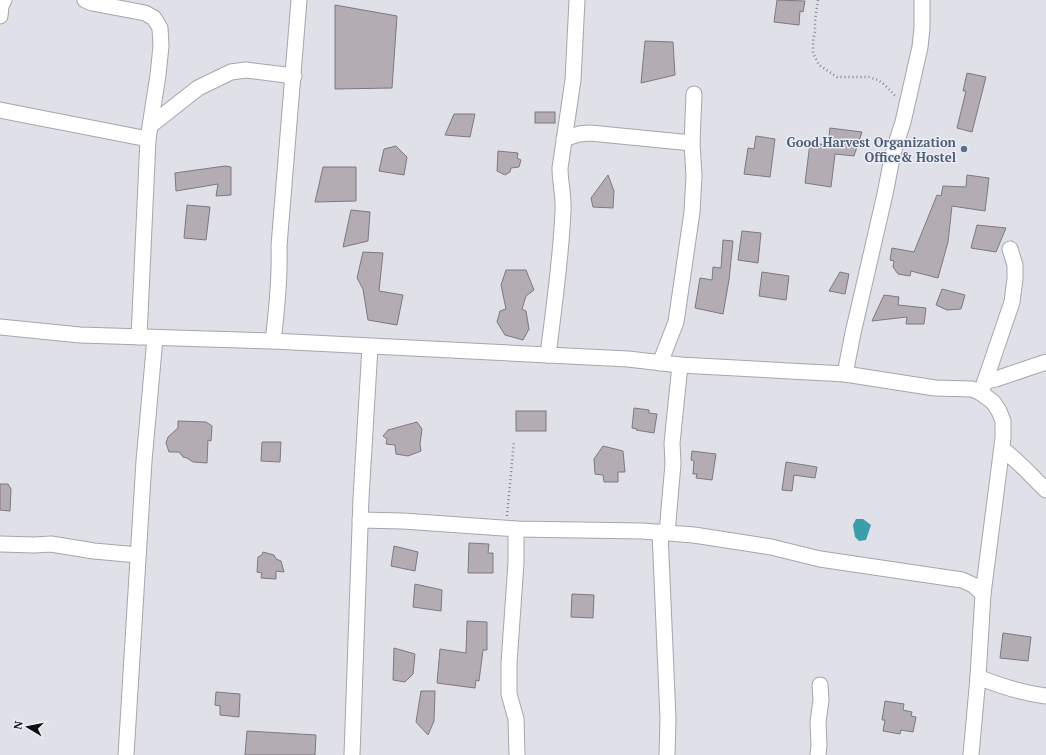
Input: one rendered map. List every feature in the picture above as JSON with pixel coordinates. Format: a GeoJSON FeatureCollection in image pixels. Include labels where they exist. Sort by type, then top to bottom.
{"type":"FeatureCollection","features":[{"type":"Feature","properties":{"kind":"street"},"geometry":{"type":"LineString","coordinates":[[0,16],[1,6],[4,0]]}},
{"type":"Feature","properties":{"kind":"street"},"geometry":{"type":"LineString","coordinates":[[85,0],[92,3],[145,13],[154,18],[160,28],[161,46],[158,75],[149,132],[139,337]]}},
{"type":"Feature","properties":{"kind":"street"},"geometry":{"type":"LineString","coordinates":[[273,341],[278,305],[280,272],[279,246],[299,0]]}},
{"type":"Feature","properties":{"kind":"street"},"geometry":{"type":"LineString","coordinates":[[548,355],[558,281],[563,210],[563,194],[560,178],[573,80],[577,0]]}},
{"type":"Feature","properties":{"kind":"street"},"geometry":{"type":"LineString","coordinates":[[845,374],[893,153],[906,110],[920,47],[922,0]]}},
{"type":"Feature","properties":{"kind":"street"},"geometry":{"type":"LineString","coordinates":[[149,132],[198,88],[231,72],[246,70],[294,76]]}},
{"type":"Feature","properties":{"kind":"street"},"geometry":{"type":"LineString","coordinates":[[660,363],[676,322],[692,212],[694,176],[692,144],[694,94]]}},
{"type":"Feature","properties":{"kind":"street"},"geometry":{"type":"LineString","coordinates":[[0,110],[149,132]]}},
{"type":"Feature","properties":{"kind":"street"},"geometry":{"type":"LineString","coordinates":[[564,139],[579,134],[590,133],[692,144]]}},
{"type":"Feature","properties":{"kind":"street"},"geometry":{"type":"LineString","coordinates":[[983,387],[1012,302],[1015,264],[1010,249]]}},
{"type":"Feature","properties":{"kind":"street"},"geometry":{"type":"LineString","coordinates":[[0,327],[80,335],[273,341],[628,359],[680,365],[845,374],[935,388],[972,390],[983,387],[996,379],[1046,362]]}},
{"type":"Feature","properties":{"kind":"street"},"geometry":{"type":"LineString","coordinates":[[126,755],[144,460],[155,338]]}},
{"type":"Feature","properties":{"kind":"street"},"geometry":{"type":"LineString","coordinates":[[352,755],[360,520],[370,346]]}},
{"type":"Feature","properties":{"kind":"street"},"geometry":{"type":"LineString","coordinates":[[667,755],[668,719],[663,532],[673,464],[672,443],[680,365]]}},
{"type":"Feature","properties":{"kind":"street"},"geometry":{"type":"LineString","coordinates":[[971,755],[983,594],[1002,450],[1003,421],[983,387]]}},
{"type":"Feature","properties":{"kind":"street"},"geometry":{"type":"LineString","coordinates":[[1002,450],[1028,470],[1046,490]]}},
{"type":"Feature","properties":{"kind":"street"},"geometry":{"type":"LineString","coordinates":[[360,520],[483,526],[511,529],[663,532],[694,535],[771,546],[820,559],[962,580],[973,585],[983,594]]}},
{"type":"Feature","properties":{"kind":"street"},"geometry":{"type":"LineString","coordinates":[[511,529],[516,563],[509,671],[509,694],[516,719],[517,755]]}},
{"type":"Feature","properties":{"kind":"street"},"geometry":{"type":"LineString","coordinates":[[0,544],[50,544],[94,551],[138,555]]}},
{"type":"Feature","properties":{"kind":"street"},"geometry":{"type":"LineString","coordinates":[[978,677],[1006,688],[1046,696]]}},
{"type":"Feature","properties":{"kind":"street"},"geometry":{"type":"LineString","coordinates":[[818,755],[818,722],[821,700],[820,685]]}},
{"type":"Feature","properties":{"kind":"path"},"geometry":{"type":"LineString","coordinates":[[818,0],[813,53],[819,65],[838,77],[869,78],[878,80],[885,85],[906,110]]}},
{"type":"Feature","properties":{"kind":"path"},"geometry":{"type":"LineString","coordinates":[[511,529],[514,441]]}},
{"type":"Feature","properties":{"kind":"water"},"geometry":{"type":"Polygon","coordinates":[[[856,519],[863,519],[871,525],[866,540],[859,541],[855,537],[853,525],[856,519]]]}},
{"type":"Feature","properties":{"kind":"building"},"geometry":{"type":"Polygon","coordinates":[[[777,0],[805,1],[803,12],[800,11],[799,25],[774,22],[777,0]]]}},
{"type":"Feature","properties":{"kind":"building"},"geometry":{"type":"Polygon","coordinates":[[[335,5],[397,16],[392,88],[335,89],[335,5]]]}},
{"type":"Feature","properties":{"kind":"building"},"geometry":{"type":"Polygon","coordinates":[[[645,41],[673,42],[675,75],[641,83],[645,41]]]}},
{"type":"Feature","properties":{"kind":"building"},"geometry":{"type":"Polygon","coordinates":[[[967,73],[986,77],[972,132],[957,128],[966,91],[963,91],[967,73]]]}},
{"type":"Feature","properties":{"kind":"building"},"geometry":{"type":"Polygon","coordinates":[[[535,112],[555,112],[555,123],[535,123],[535,112]]]}},
{"type":"Feature","properties":{"kind":"building"},"geometry":{"type":"Polygon","coordinates":[[[454,114],[475,114],[470,137],[445,135],[454,114]]]}},
{"type":"Feature","properties":{"kind":"building"},"geometry":{"type":"Polygon","coordinates":[[[830,128],[862,132],[854,156],[835,154],[831,187],[805,183],[810,143],[828,145],[830,128]]]}},
{"type":"Feature","properties":{"kind":"building"},"geometry":{"type":"Polygon","coordinates":[[[756,136],[775,139],[770,177],[744,174],[748,148],[754,149],[756,136]]]}},
{"type":"Feature","properties":{"kind":"building"},"geometry":{"type":"Polygon","coordinates":[[[396,146],[407,157],[404,175],[379,171],[384,149],[396,146]]]}},
{"type":"Feature","properties":{"kind":"building"},"geometry":{"type":"Polygon","coordinates":[[[498,151],[518,153],[517,158],[521,160],[519,167],[511,168],[510,172],[505,175],[497,171],[498,151]]]}},
{"type":"Feature","properties":{"kind":"building"},"geometry":{"type":"Polygon","coordinates":[[[225,166],[231,167],[231,195],[216,196],[218,184],[176,191],[175,173],[225,166]]]}},
{"type":"Feature","properties":{"kind":"building"},"geometry":{"type":"Polygon","coordinates":[[[323,167],[356,167],[356,201],[315,202],[323,167]]]}},
{"type":"Feature","properties":{"kind":"building"},"geometry":{"type":"Polygon","coordinates":[[[608,175],[614,191],[613,208],[593,207],[591,198],[608,175]]]}},
{"type":"Feature","properties":{"kind":"building"},"geometry":{"type":"Polygon","coordinates":[[[967,175],[989,178],[985,211],[952,206],[948,242],[938,278],[911,271],[910,276],[898,274],[893,267],[894,261],[890,260],[892,248],[914,252],[937,195],[941,196],[943,186],[966,187],[967,175]]]}},
{"type":"Feature","properties":{"kind":"building"},"geometry":{"type":"Polygon","coordinates":[[[187,205],[210,207],[206,240],[184,238],[187,205]]]}},
{"type":"Feature","properties":{"kind":"building"},"geometry":{"type":"Polygon","coordinates":[[[351,210],[370,212],[368,241],[343,247],[351,210]]]}},
{"type":"Feature","properties":{"kind":"building"},"geometry":{"type":"Polygon","coordinates":[[[977,225],[1006,228],[996,252],[971,248],[977,225]]]}},
{"type":"Feature","properties":{"kind":"building"},"geometry":{"type":"Polygon","coordinates":[[[742,231],[761,233],[758,263],[738,260],[742,231]]]}},
{"type":"Feature","properties":{"kind":"building"},"geometry":{"type":"Polygon","coordinates":[[[723,240],[733,241],[729,280],[723,314],[695,308],[700,278],[712,280],[713,267],[721,268],[723,240]]]}},
{"type":"Feature","properties":{"kind":"building"},"geometry":{"type":"Polygon","coordinates":[[[363,252],[383,253],[379,291],[403,295],[397,325],[368,320],[363,289],[357,278],[363,252]]]}},
{"type":"Feature","properties":{"kind":"building"},"geometry":{"type":"Polygon","coordinates":[[[506,270],[526,270],[534,290],[526,296],[522,309],[526,311],[529,329],[523,340],[505,335],[497,322],[500,311],[506,309],[501,285],[506,270]]]}},
{"type":"Feature","properties":{"kind":"building"},"geometry":{"type":"Polygon","coordinates":[[[762,272],[789,276],[786,300],[759,296],[762,272]]]}},
{"type":"Feature","properties":{"kind":"building"},"geometry":{"type":"Polygon","coordinates":[[[840,272],[849,274],[845,294],[829,291],[840,272]]]}},
{"type":"Feature","properties":{"kind":"building"},"geometry":{"type":"Polygon","coordinates":[[[942,289],[965,295],[961,309],[947,310],[936,305],[942,289]]]}},
{"type":"Feature","properties":{"kind":"building"},"geometry":{"type":"Polygon","coordinates":[[[884,295],[899,297],[898,305],[926,308],[924,324],[906,324],[907,317],[872,321],[884,295]]]}},
{"type":"Feature","properties":{"kind":"building"},"geometry":{"type":"Polygon","coordinates":[[[634,408],[649,410],[649,413],[657,414],[654,433],[632,428],[634,408]]]}},
{"type":"Feature","properties":{"kind":"building"},"geometry":{"type":"Polygon","coordinates":[[[516,411],[546,411],[546,431],[516,431],[516,411]]]}},
{"type":"Feature","properties":{"kind":"building"},"geometry":{"type":"Polygon","coordinates":[[[178,421],[206,422],[212,426],[211,441],[208,440],[207,463],[193,462],[183,457],[179,452],[169,452],[166,443],[168,437],[178,428],[178,421]]]}},
{"type":"Feature","properties":{"kind":"building"},"geometry":{"type":"Polygon","coordinates":[[[417,422],[422,429],[420,444],[421,451],[408,456],[396,454],[395,445],[386,444],[387,439],[383,436],[388,430],[417,422]]]}},
{"type":"Feature","properties":{"kind":"building"},"geometry":{"type":"Polygon","coordinates":[[[262,442],[281,442],[280,462],[261,461],[262,442]]]}},
{"type":"Feature","properties":{"kind":"building"},"geometry":{"type":"Polygon","coordinates":[[[603,446],[623,451],[625,472],[618,472],[618,482],[604,482],[603,475],[595,474],[594,459],[603,446]]]}},
{"type":"Feature","properties":{"kind":"building"},"geometry":{"type":"Polygon","coordinates":[[[692,451],[716,454],[712,480],[696,478],[697,474],[693,474],[694,461],[691,460],[692,451]]]}},
{"type":"Feature","properties":{"kind":"building"},"geometry":{"type":"Polygon","coordinates":[[[786,462],[817,467],[815,478],[794,475],[792,491],[782,490],[786,462]]]}},
{"type":"Feature","properties":{"kind":"building"},"geometry":{"type":"Polygon","coordinates":[[[0,484],[8,484],[11,489],[10,511],[0,510],[0,484]]]}},
{"type":"Feature","properties":{"kind":"building"},"geometry":{"type":"Polygon","coordinates":[[[469,543],[489,544],[488,553],[493,553],[493,573],[468,573],[469,543]]]}},
{"type":"Feature","properties":{"kind":"building"},"geometry":{"type":"Polygon","coordinates":[[[394,546],[418,552],[415,571],[391,566],[394,546]]]}},
{"type":"Feature","properties":{"kind":"building"},"geometry":{"type":"Polygon","coordinates":[[[263,552],[274,555],[276,559],[281,561],[284,572],[276,571],[276,579],[261,578],[262,573],[257,572],[258,557],[262,555],[263,552]]]}},
{"type":"Feature","properties":{"kind":"building"},"geometry":{"type":"Polygon","coordinates":[[[415,584],[442,590],[441,611],[413,607],[415,584]]]}},
{"type":"Feature","properties":{"kind":"building"},"geometry":{"type":"Polygon","coordinates":[[[572,594],[594,595],[593,618],[571,617],[572,594]]]}},
{"type":"Feature","properties":{"kind":"building"},"geometry":{"type":"Polygon","coordinates":[[[467,621],[487,622],[487,650],[483,650],[479,681],[476,680],[475,688],[437,683],[440,649],[466,653],[467,621]]]}},
{"type":"Feature","properties":{"kind":"building"},"geometry":{"type":"Polygon","coordinates":[[[1003,633],[1031,637],[1028,661],[1000,658],[1003,633]]]}},
{"type":"Feature","properties":{"kind":"building"},"geometry":{"type":"Polygon","coordinates":[[[394,648],[415,654],[413,674],[405,682],[393,680],[394,648]]]}},
{"type":"Feature","properties":{"kind":"building"},"geometry":{"type":"Polygon","coordinates":[[[421,691],[435,691],[434,721],[428,735],[416,722],[421,691]]]}},
{"type":"Feature","properties":{"kind":"building"},"geometry":{"type":"Polygon","coordinates":[[[216,692],[240,694],[239,717],[220,715],[220,706],[215,705],[216,692]]]}},
{"type":"Feature","properties":{"kind":"building"},"geometry":{"type":"Polygon","coordinates":[[[885,701],[904,704],[903,710],[912,712],[911,716],[916,717],[913,732],[901,730],[900,734],[883,731],[885,720],[882,720],[885,701]]]}},
{"type":"Feature","properties":{"kind":"building"},"geometry":{"type":"Polygon","coordinates":[[[247,731],[316,735],[315,755],[245,755],[247,731]]]}},
{"type":"Feature","properties":{"kind":"place","name":"Good Harvest Organization Office& Hostel"},"geometry":{"type":"Point","coordinates":[964,149]}}]}
